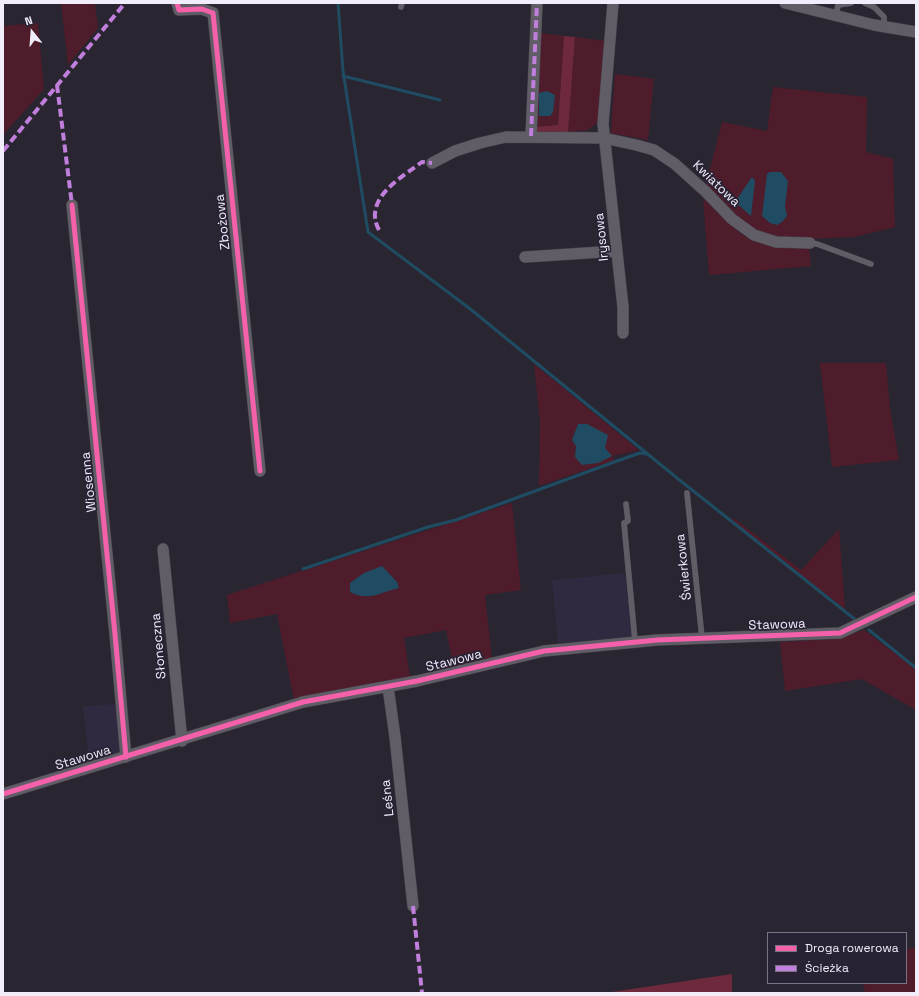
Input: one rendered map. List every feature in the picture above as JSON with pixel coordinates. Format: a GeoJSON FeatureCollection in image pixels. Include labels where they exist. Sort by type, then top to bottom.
{"type":"FeatureCollection","features":[{"type":"Feature","properties":{"kind":"street","name":"Zbożowa"},"geometry":{"type":"LineString","coordinates":[[178,3],[179,10],[202,9],[213,13],[260,471]]}},
{"type":"Feature","properties":{"kind":"street"},"geometry":{"type":"LineString","coordinates":[[531,136],[537,3]]}},
{"type":"Feature","properties":{"kind":"street"},"geometry":{"type":"LineString","coordinates":[[604,138],[603,124],[613,3]]}},
{"type":"Feature","properties":{"kind":"street"},"geometry":{"type":"LineString","coordinates":[[787,3],[836,16],[916,31]]}},
{"type":"Feature","properties":{"kind":"street","name":"Kwiatowa"},"geometry":{"type":"LineString","coordinates":[[432,163],[456,151],[480,142],[506,137],[531,136],[604,138],[654,150],[693,180],[732,219],[754,235],[776,242],[810,243]]}},
{"type":"Feature","properties":{"kind":"street","name":"Irysowa"},"geometry":{"type":"LineString","coordinates":[[604,138],[623,307],[623,333]]}},
{"type":"Feature","properties":{"kind":"street","name":"Wiosenna"},"geometry":{"type":"LineString","coordinates":[[72,205],[115,626],[126,757]]}},
{"type":"Feature","properties":{"kind":"street"},"geometry":{"type":"LineString","coordinates":[[525,257],[617,251]]}},
{"type":"Feature","properties":{"kind":"street","name":"Słoneczna"},"geometry":{"type":"LineString","coordinates":[[163,549],[182,741]]}},
{"type":"Feature","properties":{"kind":"street","name":"Stawowa"},"geometry":{"type":"LineString","coordinates":[[3,794],[182,741],[303,702],[388,687],[544,650],[635,641],[840,633],[916,597]]}},
{"type":"Feature","properties":{"kind":"street","name":"Leśna"},"geometry":{"type":"LineString","coordinates":[[388,687],[395,737],[413,906]]}},
{"type":"Feature","properties":{"kind":"lane"},"geometry":{"type":"LineString","coordinates":[[836,16],[838,5],[851,3]]}},
{"type":"Feature","properties":{"kind":"lane"},"geometry":{"type":"LineString","coordinates":[[865,3],[874,7],[884,17],[884,26]]}},
{"type":"Feature","properties":{"kind":"lane"},"geometry":{"type":"LineString","coordinates":[[810,243],[817,244],[871,264]]}},
{"type":"Feature","properties":{"kind":"lane","name":"Świerkowa"},"geometry":{"type":"LineString","coordinates":[[687,493],[702,638]]}},
{"type":"Feature","properties":{"kind":"lane"},"geometry":{"type":"LineString","coordinates":[[626,504],[628,521],[624,523],[635,641]]}},
{"type":"Feature","properties":{"kind":"shaded area"},"geometry":{"type":"Polygon","coordinates":[[[61,3],[95,3],[98,28],[68,65],[61,3]]]}},
{"type":"Feature","properties":{"kind":"shaded area"},"geometry":{"type":"Polygon","coordinates":[[[38,23],[44,89],[3,135],[3,26],[38,23]]]}},
{"type":"Feature","properties":{"kind":"shaded area"},"geometry":{"type":"Polygon","coordinates":[[[540,33],[564,36],[558,125],[534,127],[540,33]]]}},
{"type":"Feature","properties":{"kind":"shaded area"},"geometry":{"type":"Polygon","coordinates":[[[564,36],[575,37],[568,132],[535,132],[534,127],[558,125],[564,36]]]}},
{"type":"Feature","properties":{"kind":"shaded area"},"geometry":{"type":"Polygon","coordinates":[[[575,37],[606,41],[598,122],[588,130],[568,132],[575,37]]]}},
{"type":"Feature","properties":{"kind":"shaded area"},"geometry":{"type":"Polygon","coordinates":[[[615,74],[654,79],[648,140],[611,133],[615,74]]]}},
{"type":"Feature","properties":{"kind":"shaded area"},"geometry":{"type":"Polygon","coordinates":[[[773,87],[867,97],[866,152],[893,159],[895,227],[854,237],[809,239],[770,237],[733,216],[706,185],[722,122],[767,131],[773,87]]]}},
{"type":"Feature","properties":{"kind":"shaded area"},"geometry":{"type":"Polygon","coordinates":[[[703,198],[720,216],[753,241],[772,246],[809,247],[811,266],[709,275],[703,198]]]}},
{"type":"Feature","properties":{"kind":"shaded area"},"geometry":{"type":"Polygon","coordinates":[[[820,363],[886,363],[890,408],[899,460],[832,467],[820,363]]]}},
{"type":"Feature","properties":{"kind":"shaded area"},"geometry":{"type":"Polygon","coordinates":[[[534,364],[639,450],[612,456],[615,460],[539,486],[540,421],[534,364]],[[572,440],[576,446],[575,457],[605,448],[605,443],[572,440]]]}},
{"type":"Feature","properties":{"kind":"shaded area"},"geometry":{"type":"Polygon","coordinates":[[[512,503],[521,590],[485,595],[492,659],[454,669],[446,630],[404,638],[410,677],[294,700],[277,614],[230,623],[227,595],[512,503]]]}},
{"type":"Feature","properties":{"kind":"shaded area"},"geometry":{"type":"Polygon","coordinates":[[[735,519],[801,570],[839,529],[845,609],[729,520],[735,519]]]}},
{"type":"Feature","properties":{"kind":"shaded area"},"geometry":{"type":"Polygon","coordinates":[[[625,573],[632,637],[558,643],[552,580],[625,573]]]}},
{"type":"Feature","properties":{"kind":"shaded area"},"geometry":{"type":"Polygon","coordinates":[[[864,630],[916,669],[916,710],[862,679],[785,691],[780,642],[836,639],[864,630]]]}},
{"type":"Feature","properties":{"kind":"shaded area"},"geometry":{"type":"Polygon","coordinates":[[[118,704],[123,752],[89,762],[83,706],[118,704]]]}},
{"type":"Feature","properties":{"kind":"shaded area"},"geometry":{"type":"Polygon","coordinates":[[[916,948],[916,993],[865,993],[863,984],[907,984],[907,949],[916,948]]]}},
{"type":"Feature","properties":{"kind":"shaded area"},"geometry":{"type":"Polygon","coordinates":[[[732,974],[732,993],[605,993],[732,974]]]}},
{"type":"Feature","properties":{"kind":"water"},"geometry":{"type":"Polygon","coordinates":[[[547,91],[555,95],[553,112],[550,116],[539,116],[539,93],[547,91]]]}},
{"type":"Feature","properties":{"kind":"water"},"geometry":{"type":"Polygon","coordinates":[[[770,172],[781,172],[788,181],[785,206],[787,216],[777,225],[770,223],[762,216],[767,174],[770,172]]]}},
{"type":"Feature","properties":{"kind":"water"},"geometry":{"type":"Polygon","coordinates":[[[752,177],[755,181],[751,216],[735,202],[752,177]]]}},
{"type":"Feature","properties":{"kind":"water"},"geometry":{"type":"Polygon","coordinates":[[[578,424],[587,424],[608,435],[605,448],[612,456],[598,463],[582,465],[575,457],[576,446],[572,440],[578,424]]]}},
{"type":"Feature","properties":{"kind":"water"},"geometry":{"type":"Polygon","coordinates":[[[382,566],[397,582],[399,588],[369,596],[357,595],[350,592],[350,583],[364,573],[382,566]]]}},
{"type":"Feature","properties":{"kind":"waterway"},"geometry":{"type":"LineString","coordinates":[[338,3],[343,71],[368,232],[469,308],[677,478],[857,621]]}},
{"type":"Feature","properties":{"kind":"waterway"},"geometry":{"type":"LineString","coordinates":[[343,76],[440,100]]}},
{"type":"Feature","properties":{"kind":"waterway"},"geometry":{"type":"LineString","coordinates":[[303,569],[428,527],[456,520],[640,453],[646,454]]}},
{"type":"Feature","properties":{"kind":"waterway"},"geometry":{"type":"LineString","coordinates":[[869,630],[916,668]]}},
{"type":"Feature","properties":{"kind":"marked path"},"geometry":{"type":"LineString","coordinates":[[3,151],[125,3]]}},
{"type":"Feature","properties":{"kind":"marked path"},"geometry":{"type":"LineString","coordinates":[[531,136],[537,3]]}},
{"type":"Feature","properties":{"kind":"marked path"},"geometry":{"type":"LineString","coordinates":[[57,85],[72,205]]}},
{"type":"Feature","properties":{"kind":"marked path"},"geometry":{"type":"LineString","coordinates":[[379,230],[375,219],[376,208],[380,199],[387,190],[395,182],[422,162],[432,163]]}},
{"type":"Feature","properties":{"kind":"marked path"},"geometry":{"type":"LineString","coordinates":[[413,906],[422,993]]}},
{"type":"Feature","properties":{"kind":"cycle path"},"geometry":{"type":"LineString","coordinates":[[177,3],[179,10],[202,9],[213,13],[260,471]]}},
{"type":"Feature","properties":{"kind":"cycle path"},"geometry":{"type":"LineString","coordinates":[[72,205],[126,757]]}},
{"type":"Feature","properties":{"kind":"cycle path"},"geometry":{"type":"LineString","coordinates":[[3,794],[303,702],[417,681],[544,651],[657,640],[840,633],[916,597]]}}]}
